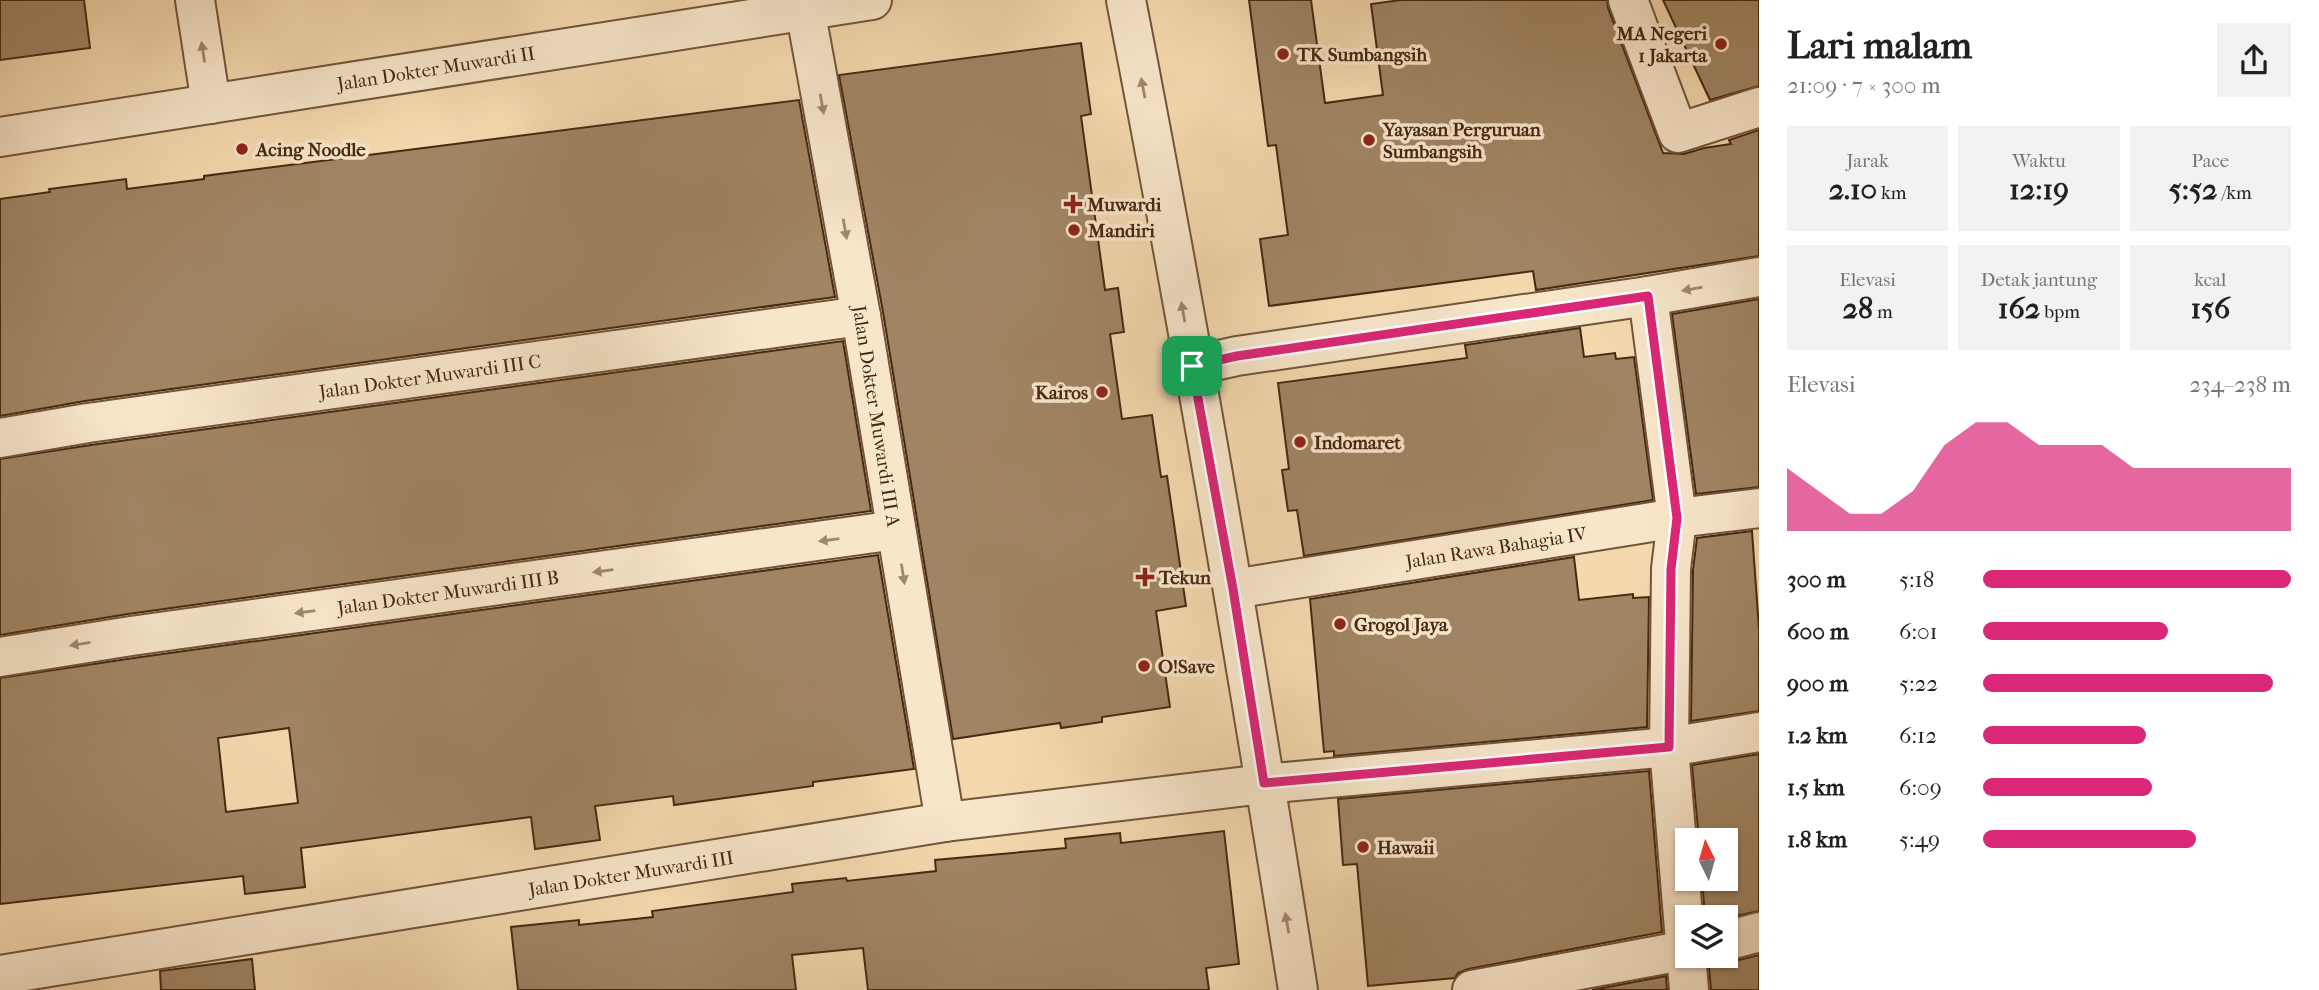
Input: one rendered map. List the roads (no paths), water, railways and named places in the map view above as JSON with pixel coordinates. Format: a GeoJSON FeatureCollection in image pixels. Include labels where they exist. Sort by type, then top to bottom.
{"type":"FeatureCollection","features":[{"type":"Feature","properties":{"kind":"street"},"geometry":{"type":"LineString","coordinates":[[195,0],[211,104]]}},
{"type":"Feature","properties":{"kind":"street","name":"Jalan Dokter Muwardi II"},"geometry":{"type":"LineString","coordinates":[[0,137],[872,0]]}},
{"type":"Feature","properties":{"kind":"street"},"geometry":{"type":"LineString","coordinates":[[1126,0],[1233,589],[1298,990]]}},
{"type":"Feature","properties":{"kind":"street"},"geometry":{"type":"LineString","coordinates":[[1628,0],[1678,133],[1759,107]]}},
{"type":"Feature","properties":{"kind":"street","name":"Jalan Dokter Muwardi III A"},"geometry":{"type":"LineString","coordinates":[[805,9],[861,316],[945,822]]}},
{"type":"Feature","properties":{"kind":"street"},"geometry":{"type":"LineString","coordinates":[[1192,366],[1237,356],[1648,296],[1759,277]]}},
{"type":"Feature","properties":{"kind":"street"},"geometry":{"type":"LineString","coordinates":[[1648,296],[1677,518],[1671,569],[1669,747],[1682,905]]}},
{"type":"Feature","properties":{"kind":"street","name":"Jalan Dokter Muwardi III C"},"geometry":{"type":"LineString","coordinates":[[0,438],[88,423],[861,316]]}},
{"type":"Feature","properties":{"kind":"street","name":"Jalan Rawa Bahagia IV"},"geometry":{"type":"LineString","coordinates":[[1233,589],[1677,518],[1759,508]]}},
{"type":"Feature","properties":{"kind":"street","name":"Jalan Dokter Muwardi III B"},"geometry":{"type":"LineString","coordinates":[[0,657],[131,636],[896,530]]}},
{"type":"Feature","properties":{"kind":"street","name":"Jalan Dokter Muwardi III"},"geometry":{"type":"LineString","coordinates":[[0,975],[945,822],[1264,783],[1669,747],[1759,732]]}},
{"type":"Feature","properties":{"kind":"street"},"geometry":{"type":"LineString","coordinates":[[1738,938],[1759,932]]}},
{"type":"Feature","properties":{"kind":"street"},"geometry":{"type":"LineString","coordinates":[[1472,990],[1675,953]]}},
{"type":"Feature","properties":{"kind":"street"},"geometry":{"type":"LineString","coordinates":[[1687,968],[1689,990]]}},
{"type":"Feature","properties":{"kind":"place","name":"MA Negeri 1 Jakarta"},"geometry":{"type":"Point","coordinates":[1721,44]}},
{"type":"Feature","properties":{"kind":"place","name":"TK Sumbangsih"},"geometry":{"type":"Point","coordinates":[1283,54]}},
{"type":"Feature","properties":{"kind":"place","name":"Yayasan Perguruan Sumbangsih"},"geometry":{"type":"Point","coordinates":[1369,140]}},
{"type":"Feature","properties":{"kind":"place","name":"Acing Noodle"},"geometry":{"type":"Point","coordinates":[242,149]}},
{"type":"Feature","properties":{"kind":"place","name":"Muwardi"},"geometry":{"type":"Point","coordinates":[1073,204]}},
{"type":"Feature","properties":{"kind":"place","name":"Mandiri"},"geometry":{"type":"Point","coordinates":[1074,230]}},
{"type":"Feature","properties":{"kind":"place","name":"Kairos"},"geometry":{"type":"Point","coordinates":[1102,392]}},
{"type":"Feature","properties":{"kind":"place","name":"Indomaret"},"geometry":{"type":"Point","coordinates":[1300,442]}},
{"type":"Feature","properties":{"kind":"place","name":"Tekun"},"geometry":{"type":"Point","coordinates":[1145,577]}},
{"type":"Feature","properties":{"kind":"place","name":"Grogol Jaya"},"geometry":{"type":"Point","coordinates":[1340,624]}},
{"type":"Feature","properties":{"kind":"place","name":"O!Save"},"geometry":{"type":"Point","coordinates":[1144,666]}},
{"type":"Feature","properties":{"kind":"place","name":"Hawaii"},"geometry":{"type":"Point","coordinates":[1363,847]}}]}
